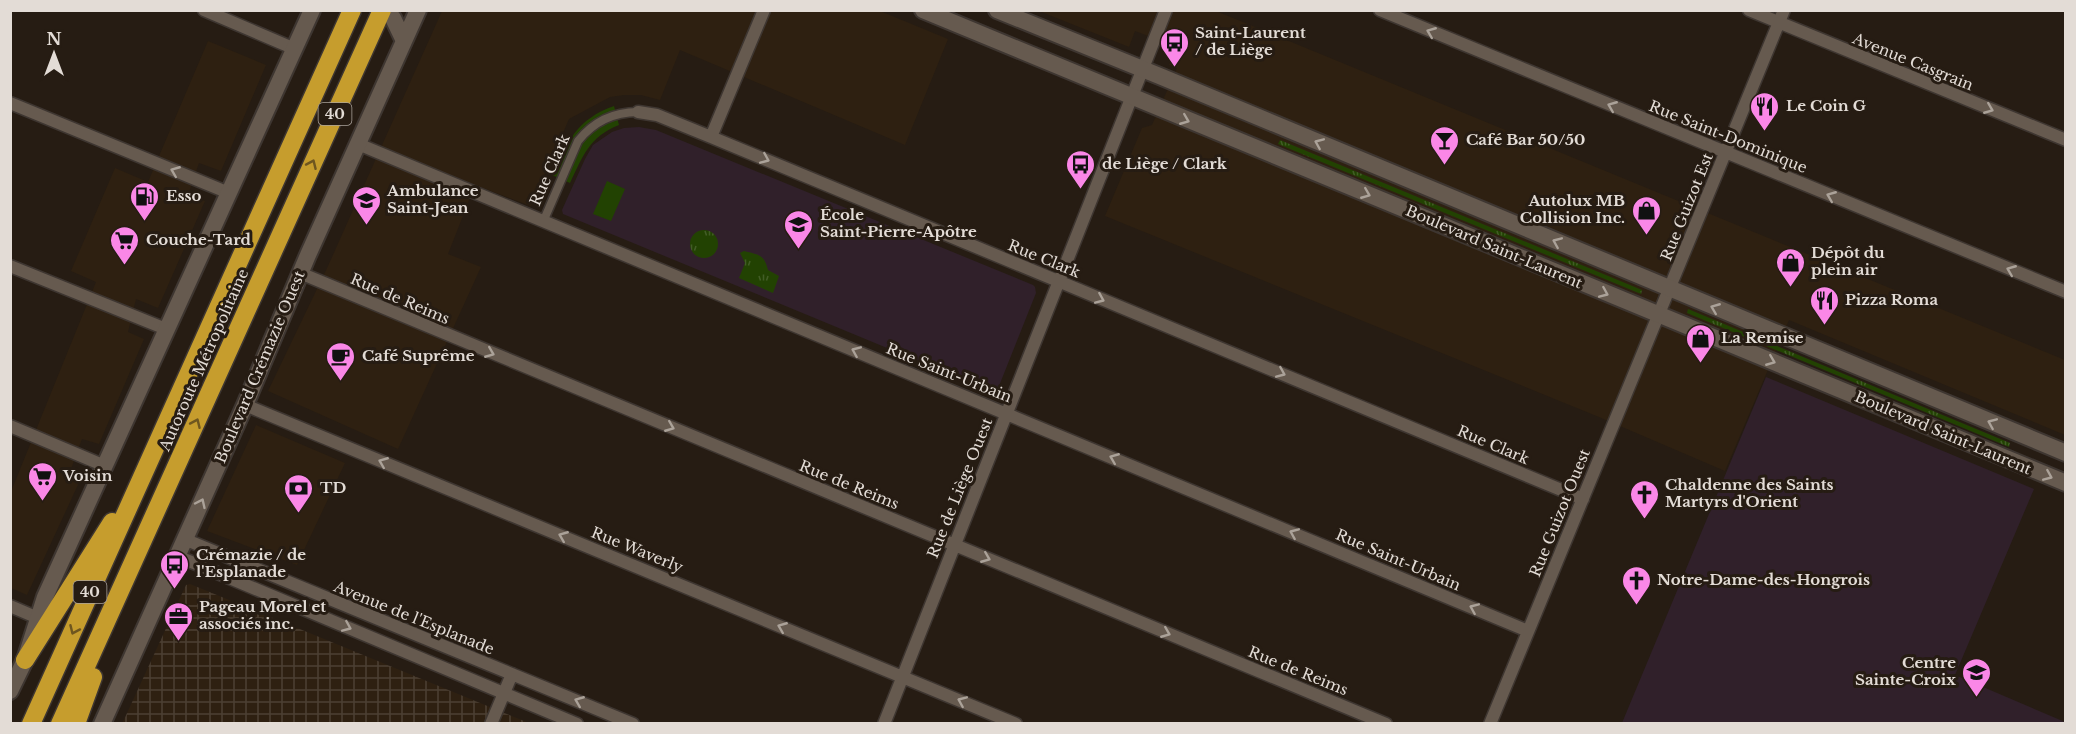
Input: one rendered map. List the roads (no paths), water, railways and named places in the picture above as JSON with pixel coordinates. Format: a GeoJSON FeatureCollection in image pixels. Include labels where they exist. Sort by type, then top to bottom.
{"type":"FeatureCollection","features":[{"type":"Feature","properties":{"kind":"highway","name":"Autoroute Métropolitaine"},"geometry":{"type":"LineString","coordinates":[[31,723],[352,10]]}},
{"type":"Feature","properties":{"kind":"highway","name":"Autoroute Métropolitaine"},"geometry":{"type":"LineString","coordinates":[[60,723],[288,217],[387,14]]}},
{"type":"Feature","properties":{"kind":"highway"},"geometry":{"type":"LineString","coordinates":[[24,660],[149,461]]}},
{"type":"Feature","properties":{"kind":"highway"},"geometry":{"type":"LineString","coordinates":[[76,723],[137,554]]}},
{"type":"Feature","properties":{"kind":"main road"},"geometry":{"type":"LineString","coordinates":[[10,691],[24,660],[45,597],[312,10]]}},
{"type":"Feature","properties":{"kind":"main road","name":"Boulevard Crémazie Ouest"},"geometry":{"type":"LineString","coordinates":[[102,723],[246,405],[300,273],[418,10]]}},
{"type":"Feature","properties":{"kind":"main road","name":"Boulevard Saint-Laurent"},"geometry":{"type":"LineString","coordinates":[[923,10],[2066,483]]}},
{"type":"Feature","properties":{"kind":"main road","name":"Boulevard Saint-Laurent"},"geometry":{"type":"LineString","coordinates":[[997,10],[2066,453]]}},
{"type":"Feature","properties":{"kind":"main road"},"geometry":{"type":"LineString","coordinates":[[387,14],[404,41]]}},
{"type":"Feature","properties":{"kind":"street"},"geometry":{"type":"LineString","coordinates":[[204,10],[295,49]]}},
{"type":"Feature","properties":{"kind":"street"},"geometry":{"type":"LineString","coordinates":[[711,137],[764,10]]}},
{"type":"Feature","properties":{"kind":"street","name":"Rue de Liège Ouest"},"geometry":{"type":"LineString","coordinates":[[884,723],[1166,10]]}},
{"type":"Feature","properties":{"kind":"street","name":"Rue Saint-Dominique"},"geometry":{"type":"LineString","coordinates":[[1380,10],[2066,292]]}},
{"type":"Feature","properties":{"kind":"street","name":"Avenue Casgrain"},"geometry":{"type":"LineString","coordinates":[[1749,10],[2066,140]]}},
{"type":"Feature","properties":{"kind":"street","name":"Rue Guizot Est"},"geometry":{"type":"LineString","coordinates":[[1659,315],[1784,10]]}},
{"type":"Feature","properties":{"kind":"street"},"geometry":{"type":"LineString","coordinates":[[10,103],[229,193]]}},
{"type":"Feature","properties":{"kind":"street","name":"Rue Clark"},"geometry":{"type":"LineString","coordinates":[[543,222],[578,141],[593,124],[615,114],[638,112],[657,115],[1583,499]]}},
{"type":"Feature","properties":{"kind":"street","name":"Rue Saint-Urbain"},"geometry":{"type":"LineString","coordinates":[[358,144],[1528,631]]}},
{"type":"Feature","properties":{"kind":"street"},"geometry":{"type":"LineString","coordinates":[[10,266],[166,329]]}},
{"type":"Feature","properties":{"kind":"street","name":"Rue de Reims"},"geometry":{"type":"LineString","coordinates":[[300,273],[1386,723]]}},
{"type":"Feature","properties":{"kind":"street","name":"Rue Guizot Ouest"},"geometry":{"type":"LineString","coordinates":[[1490,723],[1659,315]]}},
{"type":"Feature","properties":{"kind":"street","name":"Rue Waverly"},"geometry":{"type":"LineString","coordinates":[[246,405],[1016,723]]}},
{"type":"Feature","properties":{"kind":"street"},"geometry":{"type":"LineString","coordinates":[[10,426],[105,466]]}},
{"type":"Feature","properties":{"kind":"street","name":"Avenue de l'Esplanade"},"geometry":{"type":"LineString","coordinates":[[184,539],[633,723]]}},
{"type":"Feature","properties":{"kind":"street"},"geometry":{"type":"LineString","coordinates":[[177,556],[577,723]]}},
{"type":"Feature","properties":{"kind":"street"},"geometry":{"type":"LineString","coordinates":[[10,606],[38,618]]}},
{"type":"Feature","properties":{"kind":"street"},"geometry":{"type":"LineString","coordinates":[[491,723],[512,674]]}},
{"type":"Feature","properties":{"kind":"place","name":"Saint-Laurent / de Liège"},"geometry":{"type":"Point","coordinates":[1174,68]}},
{"type":"Feature","properties":{"kind":"place","name":"Le Coin G"},"geometry":{"type":"Point","coordinates":[1765,132]}},
{"type":"Feature","properties":{"kind":"place","name":"Café Bar 50/50"},"geometry":{"type":"Point","coordinates":[1445,166]}},
{"type":"Feature","properties":{"kind":"place","name":"de Liège / Clark"},"geometry":{"type":"Point","coordinates":[1081,190]}},
{"type":"Feature","properties":{"kind":"place","name":"Esso"},"geometry":{"type":"Point","coordinates":[145,222]}},
{"type":"Feature","properties":{"kind":"place","name":"Ambulance Saint-Jean"},"geometry":{"type":"Point","coordinates":[366,226]}},
{"type":"Feature","properties":{"kind":"place","name":"Autolux MB Collision Inc."},"geometry":{"type":"Point","coordinates":[1646,236]}},
{"type":"Feature","properties":{"kind":"place","name":"École Saint-Pierre-Apôtre"},"geometry":{"type":"Point","coordinates":[799,250]}},
{"type":"Feature","properties":{"kind":"place","name":"Couche-Tard"},"geometry":{"type":"Point","coordinates":[125,266]}},
{"type":"Feature","properties":{"kind":"place","name":"Dépôt du plein air"},"geometry":{"type":"Point","coordinates":[1790,288]}},
{"type":"Feature","properties":{"kind":"place","name":"Pizza Roma"},"geometry":{"type":"Point","coordinates":[1824,326]}},
{"type":"Feature","properties":{"kind":"place","name":"La Remise"},"geometry":{"type":"Point","coordinates":[1700,364]}},
{"type":"Feature","properties":{"kind":"place","name":"Café Suprême"},"geometry":{"type":"Point","coordinates":[341,382]}},
{"type":"Feature","properties":{"kind":"place","name":"Voisin"},"geometry":{"type":"Point","coordinates":[42,502]}},
{"type":"Feature","properties":{"kind":"place","name":"TD"},"geometry":{"type":"Point","coordinates":[299,514]}},
{"type":"Feature","properties":{"kind":"place","name":"Chaldenne des Saints Martyrs d'Orient"},"geometry":{"type":"Point","coordinates":[1644,520]}},
{"type":"Feature","properties":{"kind":"place","name":"Crémazie / de l'Esplanade"},"geometry":{"type":"Point","coordinates":[175,590]}},
{"type":"Feature","properties":{"kind":"place","name":"Notre-Dame-des-Hongrois"},"geometry":{"type":"Point","coordinates":[1636,606]}},
{"type":"Feature","properties":{"kind":"place","name":"Pageau Morel et associés inc."},"geometry":{"type":"Point","coordinates":[178,642]}},
{"type":"Feature","properties":{"kind":"place","name":"Centre Sainte-Croix"},"geometry":{"type":"Point","coordinates":[1977,698]}}]}
